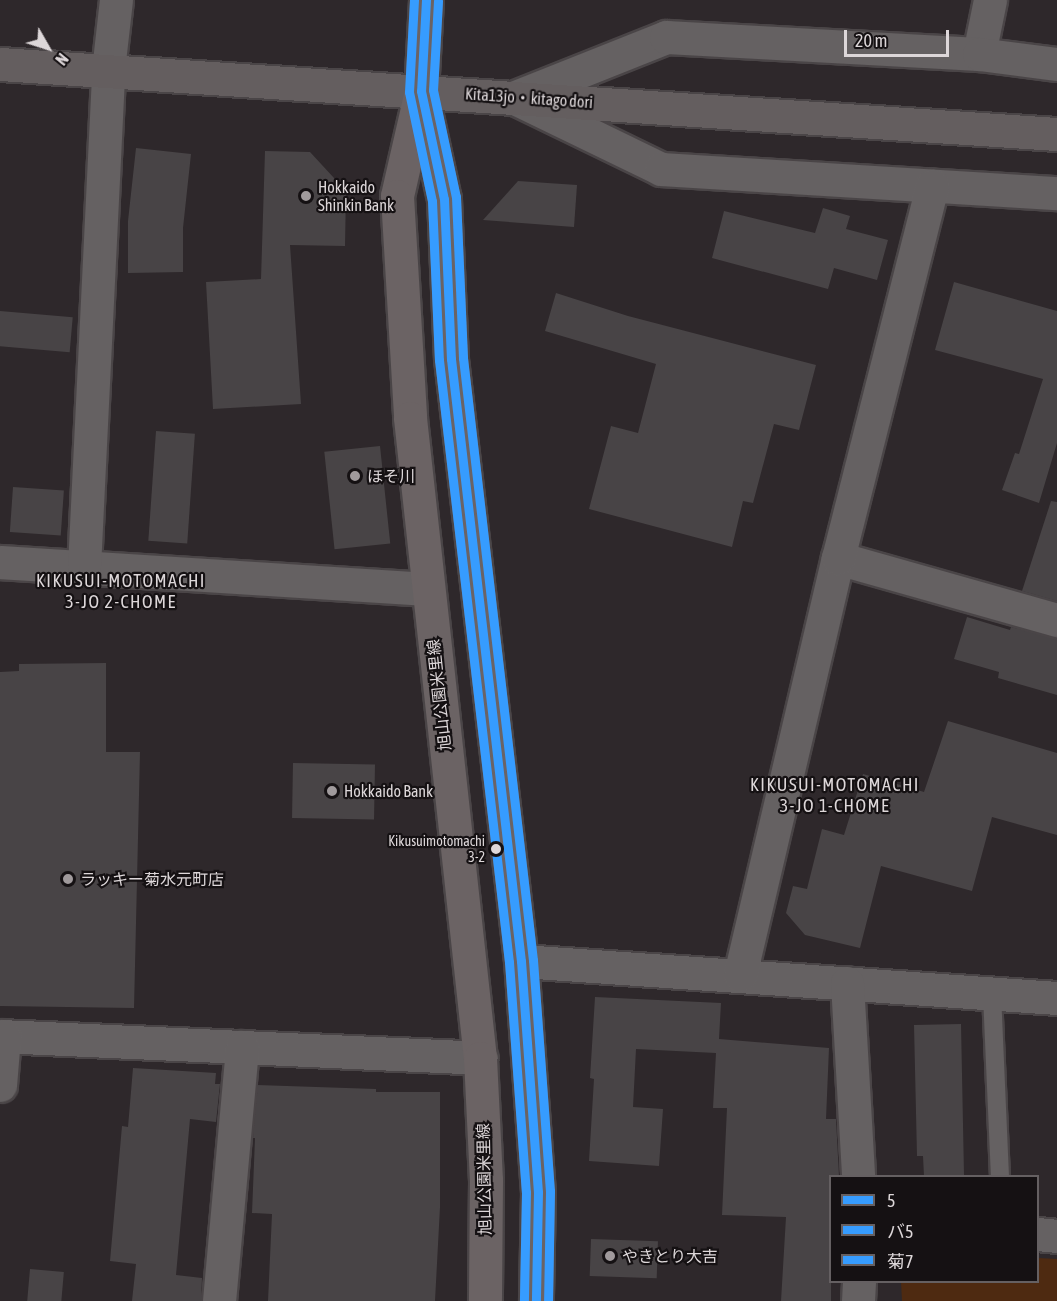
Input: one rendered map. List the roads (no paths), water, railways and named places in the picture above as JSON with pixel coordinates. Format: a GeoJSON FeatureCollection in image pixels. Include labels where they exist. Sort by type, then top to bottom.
{"type":"FeatureCollection","features":[{"type":"Feature","properties":{"kind":"main road","name":"旭山公園米里線"},"geometry":{"type":"LineString","coordinates":[[426,0],[421,91],[397,195],[410,418],[480,1058],[486,1180],[485,1301]]}},
{"type":"Feature","properties":{"kind":"main road","name":"旭山公園米里線"},"geometry":{"type":"LineString","coordinates":[[421,91],[444,199],[451,359],[521,961],[538,1192],[536,1301]]}},
{"type":"Feature","properties":{"kind":"street"},"geometry":{"type":"LineString","coordinates":[[84,567],[108,70],[116,0]]}},
{"type":"Feature","properties":{"kind":"street"},"geometry":{"type":"LineString","coordinates":[[979,54],[990,0]]}},
{"type":"Feature","properties":{"kind":"street"},"geometry":{"type":"LineString","coordinates":[[513,98],[666,37],[979,54],[1057,64]]}},
{"type":"Feature","properties":{"kind":"street","name":"Kita13jo・kitago dori"},"geometry":{"type":"LineString","coordinates":[[0,64],[1057,134]]}},
{"type":"Feature","properties":{"kind":"street"},"geometry":{"type":"LineString","coordinates":[[513,98],[661,169],[1057,193]]}},
{"type":"Feature","properties":{"kind":"street"},"geometry":{"type":"LineString","coordinates":[[740,975],[838,558],[932,186]]}},
{"type":"Feature","properties":{"kind":"street"},"geometry":{"type":"LineString","coordinates":[[838,558],[1057,620]]}},
{"type":"Feature","properties":{"kind":"street"},"geometry":{"type":"LineString","coordinates":[[0,562],[428,589]]}},
{"type":"Feature","properties":{"kind":"street"},"geometry":{"type":"LineString","coordinates":[[521,961],[1057,998]]}},
{"type":"Feature","properties":{"kind":"street"},"geometry":{"type":"LineString","coordinates":[[847,983],[858,1175]]}},
{"type":"Feature","properties":{"kind":"street"},"geometry":{"type":"LineString","coordinates":[[0,1085],[2,1036],[480,1058]]}},
{"type":"Feature","properties":{"kind":"street"},"geometry":{"type":"LineString","coordinates":[[219,1301],[242,1047]]}},
{"type":"Feature","properties":{"kind":"street"},"geometry":{"type":"LineString","coordinates":[[1039,1234],[1057,1236]]}},
{"type":"Feature","properties":{"kind":"street"},"geometry":{"type":"LineString","coordinates":[[858,1301],[859,1283]]}},
{"type":"Feature","properties":{"kind":"lane"},"geometry":{"type":"LineString","coordinates":[[992,994],[1000,1175]]}},
{"type":"Feature","properties":{"kind":"place","name":"Hokkaido Shinkin Bank"},"geometry":{"type":"Point","coordinates":[306,196]}},
{"type":"Feature","properties":{"kind":"place","name":"ほそ川"},"geometry":{"type":"Point","coordinates":[355,476]}},
{"type":"Feature","properties":{"kind":"place","name":"Hokkaido Bank"},"geometry":{"type":"Point","coordinates":[332,791]}},
{"type":"Feature","properties":{"kind":"place","name":"Kikusuimotomachi 3-2"},"geometry":{"type":"Point","coordinates":[496,849]}},
{"type":"Feature","properties":{"kind":"place","name":"ラッキー菊水元町店"},"geometry":{"type":"Point","coordinates":[68,879]}},
{"type":"Feature","properties":{"kind":"place","name":"やきとり大吉"},"geometry":{"type":"Point","coordinates":[610,1256]}},
{"type":"Feature","properties":{"kind":"district","name":"KIKUSUI-MOTOMACHI 3-JO 2-CHOME"},"geometry":{"type":"Point","coordinates":[121,592]}},
{"type":"Feature","properties":{"kind":"district","name":"KIKUSUI-MOTOMACHI 3-JO 1-CHOME"},"geometry":{"type":"Point","coordinates":[835,796]}}]}
